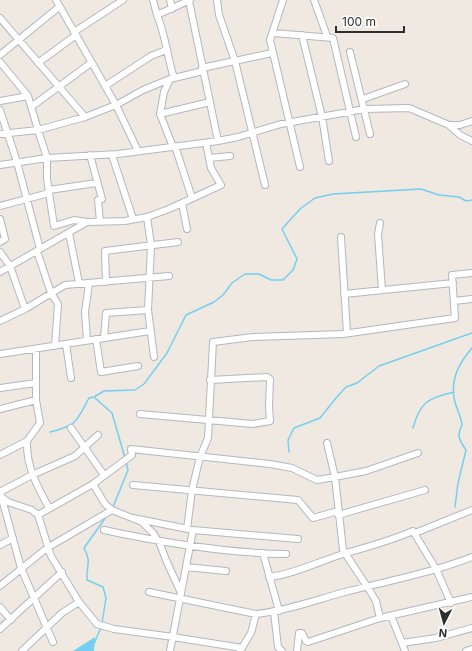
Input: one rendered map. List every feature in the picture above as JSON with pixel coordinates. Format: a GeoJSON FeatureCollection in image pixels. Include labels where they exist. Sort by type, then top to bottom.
{"type":"FeatureCollection","features":[{"type":"Feature","properties":{"kind":"street"},"geometry":{"type":"LineString","coordinates":[[56,0],[116,105],[138,151]]}},
{"type":"Feature","properties":{"kind":"street"},"geometry":{"type":"LineString","coordinates":[[38,64],[112,3],[123,0]]}},
{"type":"Feature","properties":{"kind":"street"},"geometry":{"type":"LineString","coordinates":[[153,0],[164,32],[172,79],[164,92],[160,114],[174,147],[192,198]]}},
{"type":"Feature","properties":{"kind":"street"},"geometry":{"type":"LineString","coordinates":[[170,0],[172,9]]}},
{"type":"Feature","properties":{"kind":"street"},"geometry":{"type":"LineString","coordinates":[[157,15],[189,0],[218,141]]}},
{"type":"Feature","properties":{"kind":"street"},"geometry":{"type":"LineString","coordinates":[[217,0],[219,15],[235,61],[251,133],[265,185]]}},
{"type":"Feature","properties":{"kind":"street"},"geometry":{"type":"LineString","coordinates":[[282,0],[270,40],[300,167]]}},
{"type":"Feature","properties":{"kind":"street"},"geometry":{"type":"LineString","coordinates":[[314,0],[327,36]]}},
{"type":"Feature","properties":{"kind":"street"},"geometry":{"type":"LineString","coordinates":[[0,55],[60,6]]}},
{"type":"Feature","properties":{"kind":"street"},"geometry":{"type":"LineString","coordinates":[[0,18],[84,117]]}},
{"type":"Feature","properties":{"kind":"street"},"geometry":{"type":"LineString","coordinates":[[273,33],[327,36],[334,39],[356,136]]}},
{"type":"Feature","properties":{"kind":"street"},"geometry":{"type":"LineString","coordinates":[[302,35],[322,117],[329,161]]}},
{"type":"Feature","properties":{"kind":"street"},"geometry":{"type":"LineString","coordinates":[[104,86],[151,56],[166,50]]}},
{"type":"Feature","properties":{"kind":"street"},"geometry":{"type":"LineString","coordinates":[[0,134],[38,130],[84,117],[116,105],[143,90],[172,79],[272,52]]}},
{"type":"Feature","properties":{"kind":"street"},"geometry":{"type":"LineString","coordinates":[[350,52],[370,134]]}},
{"type":"Feature","properties":{"kind":"street"},"geometry":{"type":"LineString","coordinates":[[0,62],[28,96],[47,158],[49,192],[54,226],[74,220],[100,222],[133,219],[146,216],[182,203],[221,185],[211,168],[206,143]]}},
{"type":"Feature","properties":{"kind":"street"},"geometry":{"type":"LineString","coordinates":[[31,107],[91,63]]}},
{"type":"Feature","properties":{"kind":"street"},"geometry":{"type":"LineString","coordinates":[[362,99],[405,84]]}},
{"type":"Feature","properties":{"kind":"street"},"geometry":{"type":"LineString","coordinates":[[0,101],[28,96]]}},
{"type":"Feature","properties":{"kind":"street"},"geometry":{"type":"LineString","coordinates":[[160,114],[210,102]]}},
{"type":"Feature","properties":{"kind":"street"},"geometry":{"type":"LineString","coordinates":[[0,165],[47,158],[112,155],[206,143],[289,124],[365,109],[410,108],[449,125],[460,135],[472,141]]}},
{"type":"Feature","properties":{"kind":"street"},"geometry":{"type":"LineString","coordinates":[[0,110],[17,162],[38,250],[51,293],[58,304],[55,346]]}},
{"type":"Feature","properties":{"kind":"street"},"geometry":{"type":"LineString","coordinates":[[449,125],[460,125],[472,120]]}},
{"type":"Feature","properties":{"kind":"street"},"geometry":{"type":"LineString","coordinates":[[90,155],[96,183],[102,199],[98,200],[100,222]]}},
{"type":"Feature","properties":{"kind":"street"},"geometry":{"type":"LineString","coordinates":[[112,155],[133,219]]}},
{"type":"Feature","properties":{"kind":"street"},"geometry":{"type":"LineString","coordinates":[[209,158],[230,156]]}},
{"type":"Feature","properties":{"kind":"street"},"geometry":{"type":"LineString","coordinates":[[0,206],[27,200],[49,192],[96,183]]}},
{"type":"Feature","properties":{"kind":"street"},"geometry":{"type":"LineString","coordinates":[[182,203],[187,229]]}},
{"type":"Feature","properties":{"kind":"street"},"geometry":{"type":"LineString","coordinates":[[146,216],[151,245],[148,310],[154,357]]}},
{"type":"Feature","properties":{"kind":"street"},"geometry":{"type":"LineString","coordinates":[[0,219],[6,239],[0,242]]}},
{"type":"Feature","properties":{"kind":"street"},"geometry":{"type":"LineString","coordinates":[[0,272],[87,222]]}},
{"type":"Feature","properties":{"kind":"street"},"geometry":{"type":"LineString","coordinates":[[380,223],[378,234],[382,290]]}},
{"type":"Feature","properties":{"kind":"street"},"geometry":{"type":"LineString","coordinates":[[69,233],[79,283]]}},
{"type":"Feature","properties":{"kind":"street"},"geometry":{"type":"LineString","coordinates":[[341,237],[347,333]]}},
{"type":"Feature","properties":{"kind":"street"},"geometry":{"type":"LineString","coordinates":[[106,282],[105,251],[178,242]]}},
{"type":"Feature","properties":{"kind":"street"},"geometry":{"type":"LineString","coordinates":[[0,252],[10,266],[25,309]]}},
{"type":"Feature","properties":{"kind":"street"},"geometry":{"type":"LineString","coordinates":[[170,651],[190,546],[192,490],[200,457],[208,438],[213,342],[253,337],[347,333],[455,318],[452,275],[472,273]]}},
{"type":"Feature","properties":{"kind":"street"},"geometry":{"type":"LineString","coordinates":[[0,321],[25,309],[66,285],[169,276]]}},
{"type":"Feature","properties":{"kind":"street"},"geometry":{"type":"LineString","coordinates":[[344,294],[453,283]]}},
{"type":"Feature","properties":{"kind":"street"},"geometry":{"type":"LineString","coordinates":[[87,340],[85,312],[89,284]]}},
{"type":"Feature","properties":{"kind":"street"},"geometry":{"type":"LineString","coordinates":[[454,301],[472,299]]}},
{"type":"Feature","properties":{"kind":"street"},"geometry":{"type":"LineString","coordinates":[[104,338],[106,313],[148,310]]}},
{"type":"Feature","properties":{"kind":"street"},"geometry":{"type":"LineString","coordinates":[[0,354],[150,331]]}},
{"type":"Feature","properties":{"kind":"street"},"geometry":{"type":"LineString","coordinates":[[96,339],[101,372],[138,366]]}},
{"type":"Feature","properties":{"kind":"street"},"geometry":{"type":"LineString","coordinates":[[66,344],[71,378]]}},
{"type":"Feature","properties":{"kind":"street"},"geometry":{"type":"LineString","coordinates":[[0,455],[27,441],[40,423],[36,400],[36,349]]}},
{"type":"Feature","properties":{"kind":"street"},"geometry":{"type":"LineString","coordinates":[[140,414],[253,424],[270,421],[269,407],[271,381],[267,377],[210,380]]}},
{"type":"Feature","properties":{"kind":"street"},"geometry":{"type":"LineString","coordinates":[[0,388],[36,383]]}},
{"type":"Feature","properties":{"kind":"street"},"geometry":{"type":"LineString","coordinates":[[0,410],[36,400]]}},
{"type":"Feature","properties":{"kind":"street"},"geometry":{"type":"LineString","coordinates":[[71,428],[104,475]]}},
{"type":"Feature","properties":{"kind":"street"},"geometry":{"type":"LineString","coordinates":[[0,492],[32,474],[75,456],[98,435]]}},
{"type":"Feature","properties":{"kind":"street"},"geometry":{"type":"LineString","coordinates":[[27,441],[26,457],[32,474],[49,508]]}},
{"type":"Feature","properties":{"kind":"street"},"geometry":{"type":"LineString","coordinates":[[327,443],[335,477],[338,513],[345,554],[376,601],[380,618]]}},
{"type":"Feature","properties":{"kind":"street"},"geometry":{"type":"LineString","coordinates":[[38,515],[93,484],[132,454],[131,449],[270,464],[292,468],[317,480],[366,471],[418,452]]}},
{"type":"Feature","properties":{"kind":"street"},"geometry":{"type":"LineString","coordinates":[[93,484],[102,500],[112,510],[133,518],[190,530],[298,539]]}},
{"type":"Feature","properties":{"kind":"street"},"geometry":{"type":"LineString","coordinates":[[133,484],[298,500],[313,518],[338,513],[425,490]]}},
{"type":"Feature","properties":{"kind":"street"},"geometry":{"type":"LineString","coordinates":[[1,498],[28,508],[38,515],[48,548],[79,602],[97,624],[105,627],[173,636],[241,650],[251,633],[256,614]]}},
{"type":"Feature","properties":{"kind":"street"},"geometry":{"type":"LineString","coordinates":[[1,498],[20,568],[53,642]]}},
{"type":"Feature","properties":{"kind":"street"},"geometry":{"type":"LineString","coordinates":[[0,586],[20,568],[48,548],[112,510]]}},
{"type":"Feature","properties":{"kind":"street"},"geometry":{"type":"LineString","coordinates":[[415,533],[472,510]]}},
{"type":"Feature","properties":{"kind":"street"},"geometry":{"type":"LineString","coordinates":[[133,518],[145,525],[159,542],[181,596]]}},
{"type":"Feature","properties":{"kind":"street"},"geometry":{"type":"LineString","coordinates":[[104,530],[159,542],[286,554]]}},
{"type":"Feature","properties":{"kind":"street"},"geometry":{"type":"LineString","coordinates":[[269,577],[288,574],[345,554],[372,547],[413,530],[436,569],[451,603]]}},
{"type":"Feature","properties":{"kind":"street"},"geometry":{"type":"LineString","coordinates":[[0,545],[13,538]]}},
{"type":"Feature","properties":{"kind":"street"},"geometry":{"type":"LineString","coordinates":[[263,553],[277,611],[278,647],[282,651]]}},
{"type":"Feature","properties":{"kind":"street"},"geometry":{"type":"LineString","coordinates":[[149,592],[181,596],[256,614],[277,611],[436,569],[472,557]]}},
{"type":"Feature","properties":{"kind":"street"},"geometry":{"type":"LineString","coordinates":[[186,567],[226,571]]}},
{"type":"Feature","properties":{"kind":"street"},"geometry":{"type":"LineString","coordinates":[[0,630],[62,572]]}},
{"type":"Feature","properties":{"kind":"street"},"geometry":{"type":"LineString","coordinates":[[297,651],[299,633],[302,633],[308,642],[380,618],[472,597]]}},
{"type":"Feature","properties":{"kind":"street"},"geometry":{"type":"LineString","coordinates":[[22,651],[62,613],[79,602]]}},
{"type":"Feature","properties":{"kind":"street"},"geometry":{"type":"LineString","coordinates":[[0,607],[11,620]]}},
{"type":"Feature","properties":{"kind":"street"},"geometry":{"type":"LineString","coordinates":[[391,616],[405,651]]}},
{"type":"Feature","properties":{"kind":"street"},"geometry":{"type":"LineString","coordinates":[[402,644],[436,638],[472,628]]}},
{"type":"Feature","properties":{"kind":"water"},"geometry":{"type":"Polygon","coordinates":[[[95,637],[94,651],[73,651],[95,637]]]}},
{"type":"Feature","properties":{"kind":"waterway"},"geometry":{"type":"LineString","coordinates":[[50,432],[66,427],[75,421],[89,398],[94,397],[104,391],[135,390],[144,384],[167,353],[186,315],[214,302],[223,295],[232,283],[245,274],[259,274],[271,280],[283,280],[293,270],[297,259],[282,229],[300,209],[315,198],[333,194],[421,189],[439,195],[459,197],[466,201],[472,200]]}},
{"type":"Feature","properties":{"kind":"waterway"},"geometry":{"type":"LineString","coordinates":[[289,452],[288,440],[294,428],[320,418],[346,387],[357,383],[379,366],[472,333]]}},
{"type":"Feature","properties":{"kind":"waterway"},"geometry":{"type":"LineString","coordinates":[[455,507],[458,483],[466,450],[459,435],[462,425],[453,391],[457,371],[463,359],[472,348]]}},
{"type":"Feature","properties":{"kind":"waterway"},"geometry":{"type":"LineString","coordinates":[[413,428],[419,412],[426,402],[438,396],[454,392]]}},
{"type":"Feature","properties":{"kind":"waterway"},"geometry":{"type":"LineString","coordinates":[[95,398],[112,413],[125,458]]}},
{"type":"Feature","properties":{"kind":"waterway"},"geometry":{"type":"LineString","coordinates":[[113,507],[128,470],[126,462]]}},
{"type":"Feature","properties":{"kind":"waterway"},"geometry":{"type":"LineString","coordinates":[[102,623],[106,598],[103,587],[87,580],[88,557],[84,548],[106,517]]}},
{"type":"Feature","properties":{"kind":"waterway"},"geometry":{"type":"LineString","coordinates":[[94,644],[101,627]]}}]}
